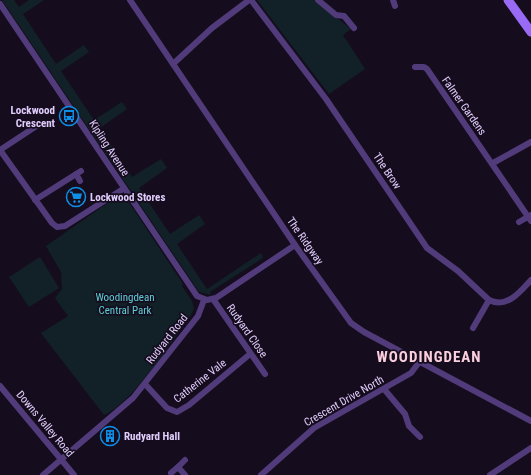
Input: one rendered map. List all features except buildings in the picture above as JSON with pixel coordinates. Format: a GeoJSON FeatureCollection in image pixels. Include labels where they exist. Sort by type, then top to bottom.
{"type":"FeatureCollection","features":[{"type":"Feature","properties":{"kind":"main road"},"geometry":{"type":"LineString","coordinates":[[508,0],[531,32]]}},
{"type":"Feature","properties":{"kind":"street","name":"The Ridgway"},"geometry":{"type":"LineString","coordinates":[[130,0],[295,245],[351,323],[359,329],[531,421]]}},
{"type":"Feature","properties":{"kind":"street"},"geometry":{"type":"LineString","coordinates":[[173,64],[212,28],[250,0]]}},
{"type":"Feature","properties":{"kind":"street","name":"The Brow"},"geometry":{"type":"LineString","coordinates":[[250,0],[326,99],[427,248],[458,271],[489,300]]}},
{"type":"Feature","properties":{"kind":"street"},"geometry":{"type":"LineString","coordinates":[[318,0],[336,14],[344,16],[354,28]]}},
{"type":"Feature","properties":{"kind":"street","name":"Kipling Avenue"},"geometry":{"type":"LineString","coordinates":[[0,4],[193,292],[204,300]]}},
{"type":"Feature","properties":{"kind":"street"},"geometry":{"type":"LineString","coordinates":[[344,16],[349,11]]}},
{"type":"Feature","properties":{"kind":"street","name":"Falmer Gardens"},"geometry":{"type":"LineString","coordinates":[[416,67],[426,68],[530,217],[519,222]]}},
{"type":"Feature","properties":{"kind":"street"},"geometry":{"type":"LineString","coordinates":[[41,123],[0,150],[52,224],[64,227],[123,189]]}},
{"type":"Feature","properties":{"kind":"street"},"geometry":{"type":"LineString","coordinates":[[493,163],[531,142]]}},
{"type":"Feature","properties":{"kind":"street"},"geometry":{"type":"LineString","coordinates":[[0,163],[6,159]]}},
{"type":"Feature","properties":{"kind":"street"},"geometry":{"type":"LineString","coordinates":[[35,200],[78,172],[80,181]]}},
{"type":"Feature","properties":{"kind":"street"},"geometry":{"type":"LineString","coordinates":[[204,300],[213,299],[295,245]]}},
{"type":"Feature","properties":{"kind":"street"},"geometry":{"type":"LineString","coordinates":[[473,328],[489,300],[498,303],[508,301],[519,293],[531,280]]}},
{"type":"Feature","properties":{"kind":"street","name":"Rudyard Close"},"geometry":{"type":"LineString","coordinates":[[213,299],[265,374]]}},
{"type":"Feature","properties":{"kind":"street","name":"Rudyard Road"},"geometry":{"type":"LineString","coordinates":[[43,475],[122,409],[145,384],[198,316],[204,300]]}},
{"type":"Feature","properties":{"kind":"street","name":"Catherine Vale"},"geometry":{"type":"LineString","coordinates":[[145,384],[167,408],[177,412],[189,405],[250,354]]}},
{"type":"Feature","properties":{"kind":"street","name":"Crescent Drive North"},"geometry":{"type":"LineString","coordinates":[[261,475],[314,428],[411,373],[420,361]]}},
{"type":"Feature","properties":{"kind":"street","name":"Downs Valley Road"},"geometry":{"type":"LineString","coordinates":[[0,386],[74,475]]}},
{"type":"Feature","properties":{"kind":"street"},"geometry":{"type":"LineString","coordinates":[[384,389],[405,414],[409,426],[417,429],[420,437]]}},
{"type":"Feature","properties":{"kind":"street"},"geometry":{"type":"LineString","coordinates":[[490,475],[531,448]]}},
{"type":"Feature","properties":{"kind":"street"},"geometry":{"type":"LineString","coordinates":[[171,473],[185,460]]}},
{"type":"Feature","properties":{"kind":"street"},"geometry":{"type":"LineString","coordinates":[[178,467],[185,475]]}},
{"type":"Feature","properties":{"kind":"green space"},"geometry":{"type":"Polygon","coordinates":[[[2,0],[14,0],[19,7],[29,0],[44,0],[23,14],[56,64],[84,45],[89,52],[61,71],[94,120],[122,102],[127,109],[100,128],[132,177],[161,159],[167,168],[139,188],[170,234],[199,215],[205,224],[177,244],[207,289],[261,253],[263,258],[210,292],[211,295],[199,292],[2,0]]]}},
{"type":"Feature","properties":{"kind":"green space"},"geometry":{"type":"Polygon","coordinates":[[[257,0],[314,0],[351,29],[343,35],[365,69],[329,94],[257,0]]]}},
{"type":"Feature","properties":{"kind":"green space","name":"Woodingdean Central Park"},"geometry":{"type":"Polygon","coordinates":[[[120,197],[128,201],[183,284],[182,286],[192,301],[194,309],[188,320],[149,373],[126,399],[115,409],[104,415],[41,333],[68,316],[55,298],[62,289],[61,272],[46,246],[115,198],[120,197]]]}},
{"type":"Feature","properties":{"kind":"green space"},"geometry":{"type":"Polygon","coordinates":[[[40,257],[59,288],[29,307],[9,277],[40,257]]]}},
{"type":"Feature","properties":{"kind":"place","name":"Lockwood Crescent"},"geometry":{"type":"Point","coordinates":[69,116]}},
{"type":"Feature","properties":{"kind":"place","name":"Lockwood Stores"},"geometry":{"type":"Point","coordinates":[76,197]}},
{"type":"Feature","properties":{"kind":"place","name":"Rudyard Hall"},"geometry":{"type":"Point","coordinates":[110,436]}},
{"type":"Feature","properties":{"kind":"district","name":"WOODINGDEAN"},"geometry":{"type":"Point","coordinates":[429,357]}}]}
